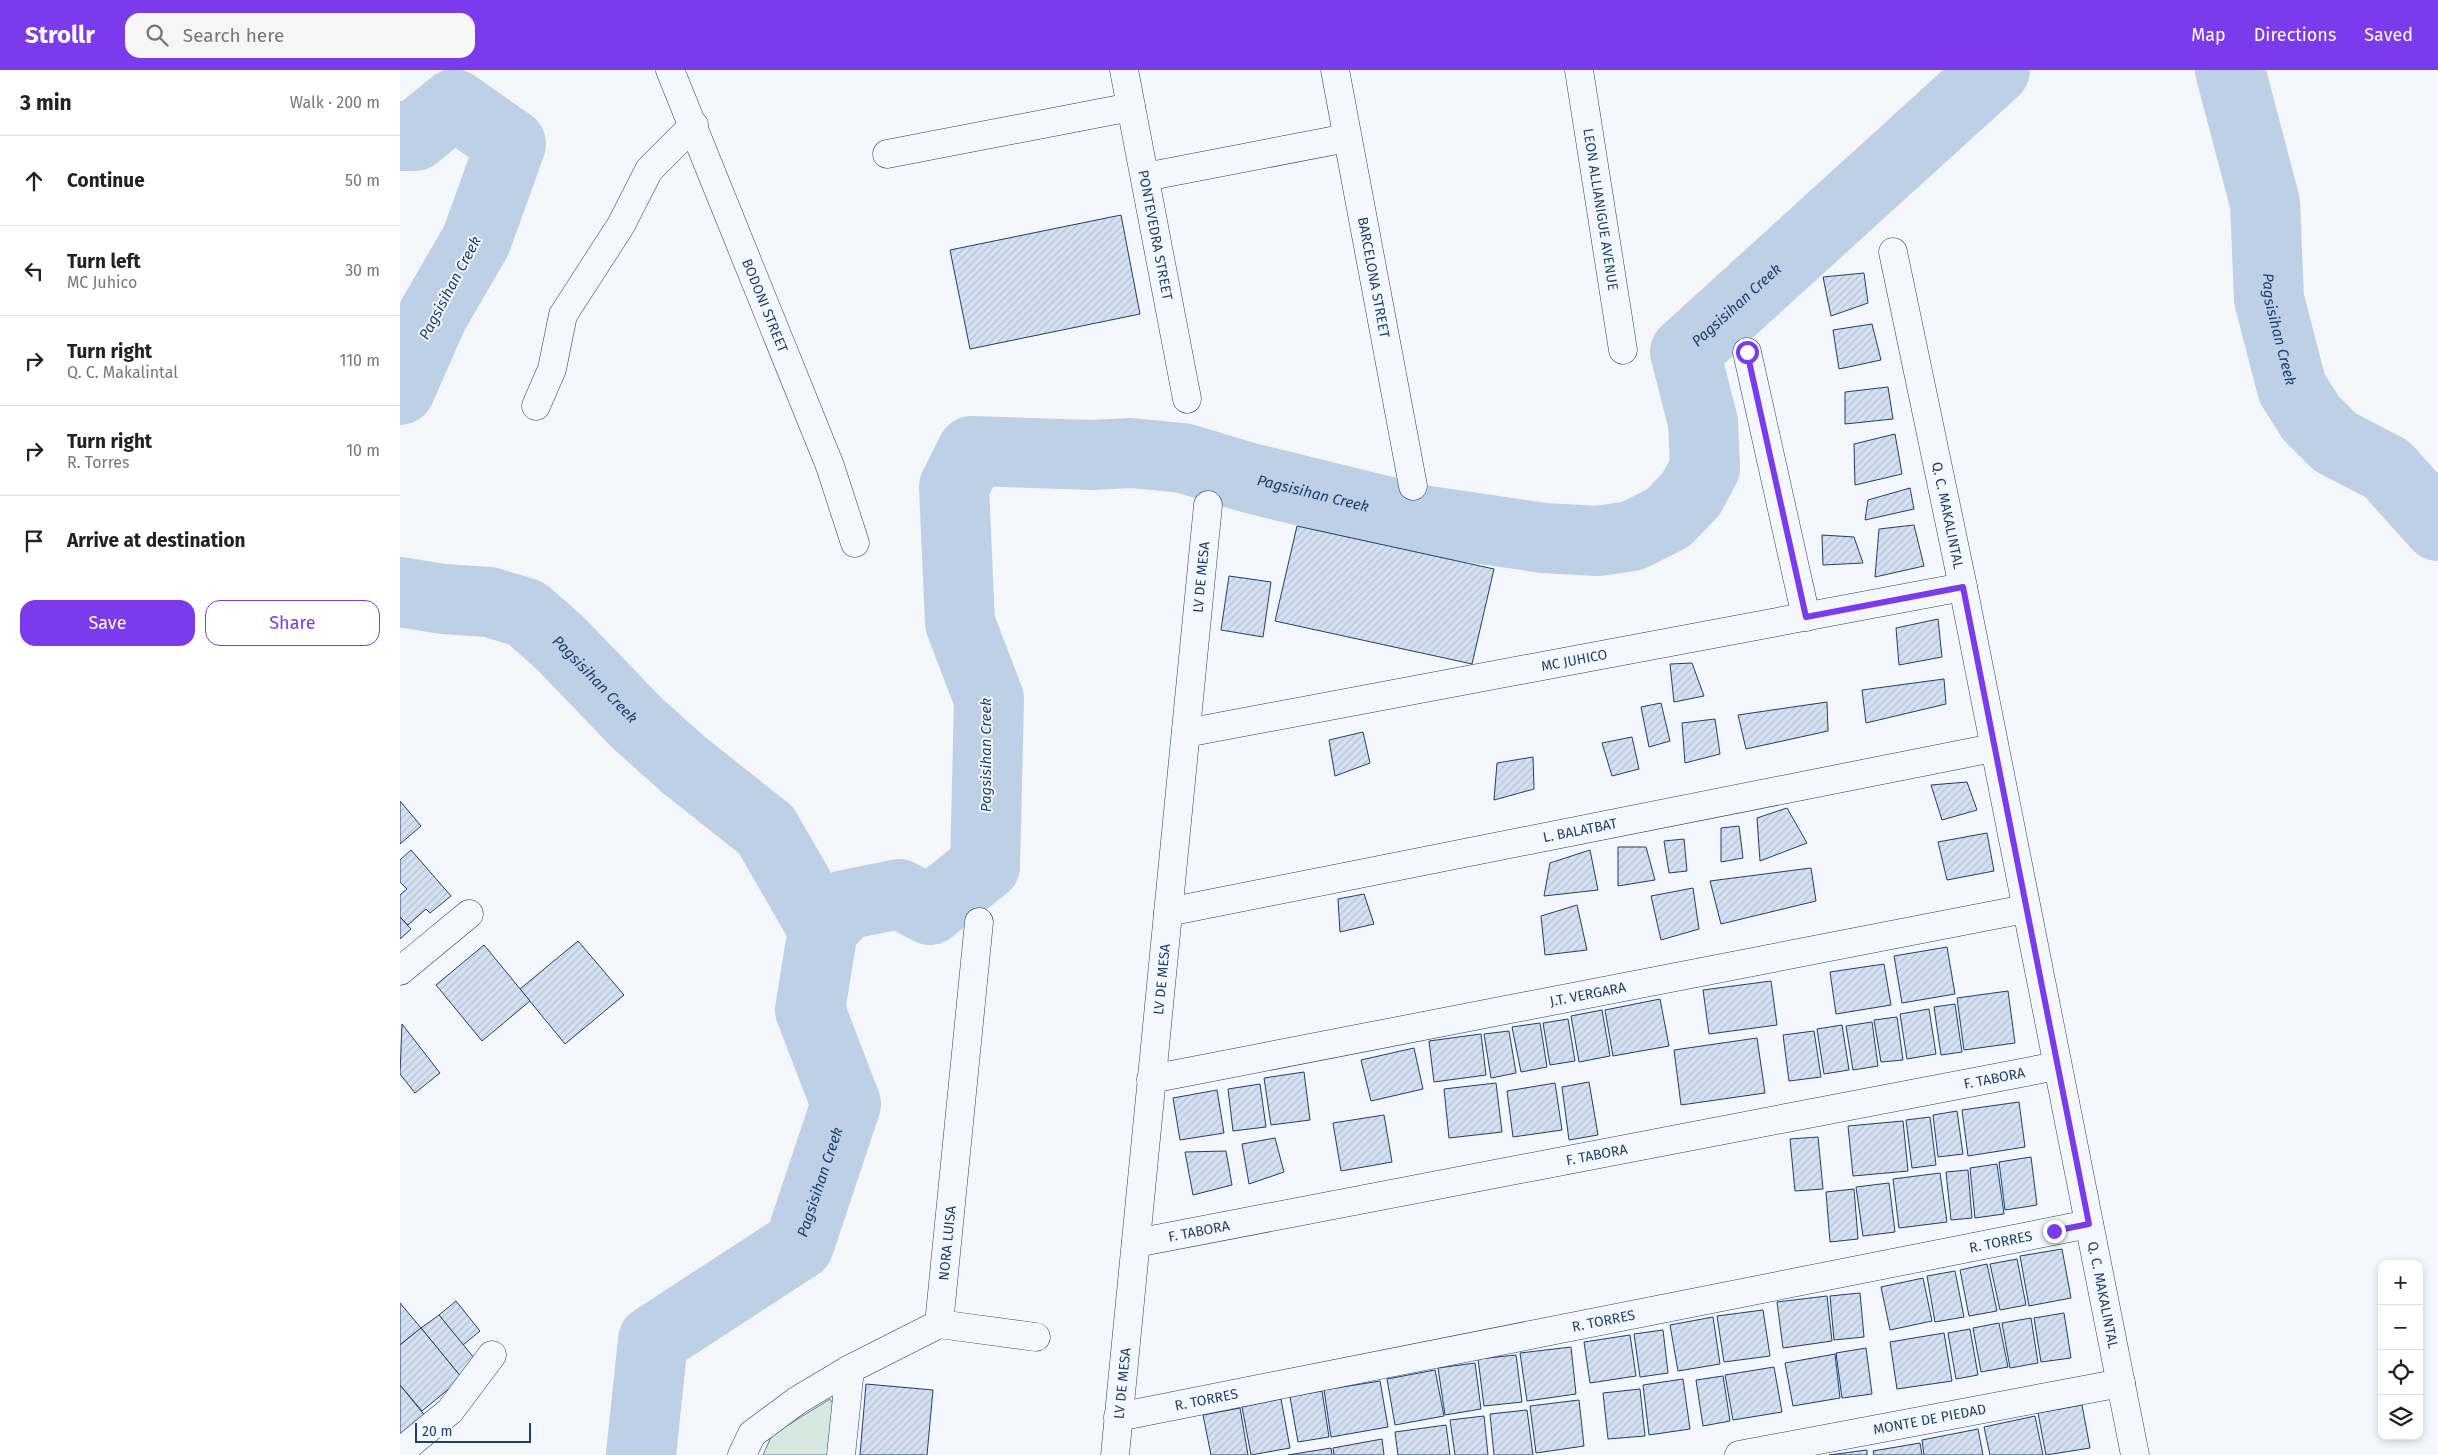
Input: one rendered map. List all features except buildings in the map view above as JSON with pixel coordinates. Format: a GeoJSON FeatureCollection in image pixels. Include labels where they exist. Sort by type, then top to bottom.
{"type":"FeatureCollection","features":[{"type":"Feature","properties":{"kind":"street","name":"BODONI STREET"},"geometry":{"type":"LineString","coordinates":[[670,70],[830,466],[855,543]]}},
{"type":"Feature","properties":{"kind":"street","name":"PONTEVEDRA STREET"},"geometry":{"type":"LineString","coordinates":[[1124,70],[1187,399]]}},
{"type":"Feature","properties":{"kind":"street","name":"BARCELONA STREET"},"geometry":{"type":"LineString","coordinates":[[1336,70],[1347,138],[1413,486]]}},
{"type":"Feature","properties":{"kind":"street","name":"LEON ALLIANIGUE AVENUE"},"geometry":{"type":"LineString","coordinates":[[1579,70],[1623,350]]}},
{"type":"Feature","properties":{"kind":"street"},"geometry":{"type":"LineString","coordinates":[[887,154],[1131,107]]}},
{"type":"Feature","properties":{"kind":"street"},"geometry":{"type":"LineString","coordinates":[[536,406],[552,369],[563,315],[621,225],[649,170],[694,126]]}},
{"type":"Feature","properties":{"kind":"street"},"geometry":{"type":"LineString","coordinates":[[1146,178],[1347,138]]}},
{"type":"Feature","properties":{"kind":"street","name":"Q. C. MAKALINTAL"},"geometry":{"type":"LineString","coordinates":[[1893,252],[1963,587],[1993,748],[2135,1455]]}},
{"type":"Feature","properties":{"kind":"street"},"geometry":{"type":"LineString","coordinates":[[1747,352],[1806,617]]}},
{"type":"Feature","properties":{"kind":"street","name":"LV DE MESA"},"geometry":{"type":"LineString","coordinates":[[1115,1455],[1208,505]]}},
{"type":"Feature","properties":{"kind":"street","name":"MC JUHICO"},"geometry":{"type":"LineString","coordinates":[[1186,734],[1963,587]]}},
{"type":"Feature","properties":{"kind":"street","name":"L. BALATBAT"},"geometry":{"type":"LineString","coordinates":[[1168,912],[1993,748]]}},
{"type":"Feature","properties":{"kind":"street","name":"J.T. VERGARA"},"geometry":{"type":"LineString","coordinates":[[1151,1079],[2025,909]]}},
{"type":"Feature","properties":{"kind":"street"},"geometry":{"type":"LineString","coordinates":[[400,972],[469,914]]}},
{"type":"Feature","properties":{"kind":"street","name":"NORA LUISA"},"geometry":{"type":"LineString","coordinates":[[939,1324],[980,922]]}},
{"type":"Feature","properties":{"kind":"street","name":"F. TABORA"},"geometry":{"type":"LineString","coordinates":[[1136,1243],[2057,1066]]}},
{"type":"Feature","properties":{"kind":"street","name":"R. TORRES"},"geometry":{"type":"LineString","coordinates":[[1118,1416],[2089,1224]]}},
{"type":"Feature","properties":{"kind":"street"},"geometry":{"type":"LineString","coordinates":[[742,1455],[752,1434],[798,1400],[850,1369],[939,1324],[1036,1337]]}},
{"type":"Feature","properties":{"kind":"street"},"geometry":{"type":"LineString","coordinates":[[400,1452],[450,1411],[492,1355]]}},
{"type":"Feature","properties":{"kind":"street"},"geometry":{"type":"LineString","coordinates":[[841,1455],[850,1369]]}},
{"type":"Feature","properties":{"kind":"street","name":"MONTE DE PIEDAD"},"geometry":{"type":"LineString","coordinates":[[1739,1455],[2121,1383]]}},
{"type":"Feature","properties":{"kind":"shaded area"},"geometry":{"type":"Polygon","coordinates":[[[830,1399],[839,1413],[831,1455],[763,1455],[772,1435],[830,1399]]]}},
{"type":"Feature","properties":{"kind":"waterway","name":"Pagsisihan Creek"},"geometry":{"type":"LineString","coordinates":[[641,1455],[653,1340],[799,1245],[846,1104],[810,1010],[823,929],[845,905],[899,894],[930,910],[985,866],[989,699],[960,623],[954,487],[972,451],[1092,455],[1131,453],[1183,458],[1250,478],[1421,520],[1543,538],[1598,541],[1632,536],[1668,518],[1691,494],[1705,468],[1703,422],[1685,352],[1995,70]]}},
{"type":"Feature","properties":{"kind":"waterway","name":"Pagsisihan Creek"},"geometry":{"type":"LineString","coordinates":[[2230,70],[2265,203],[2269,299],[2292,388],[2311,418],[2335,442],[2387,469],[2438,526]]}},
{"type":"Feature","properties":{"kind":"waterway","name":"Pagsisihan Creek"},"geometry":{"type":"LineString","coordinates":[[400,136],[415,136],[454,104],[511,144],[476,241],[433,315],[400,390]]}},
{"type":"Feature","properties":{"kind":"waterway","name":"Pagsisihan Creek"},"geometry":{"type":"LineString","coordinates":[[400,592],[443,599],[489,602],[526,613],[560,643],[637,723],[684,765],[766,830],[823,929]]}},
{"type":"Feature","properties":{"kind":"route"},"geometry":{"type":"LineString","coordinates":[[1747,352],[1806,617],[1963,587],[1993,748],[2089,1224],[2054,1231]]}}]}
